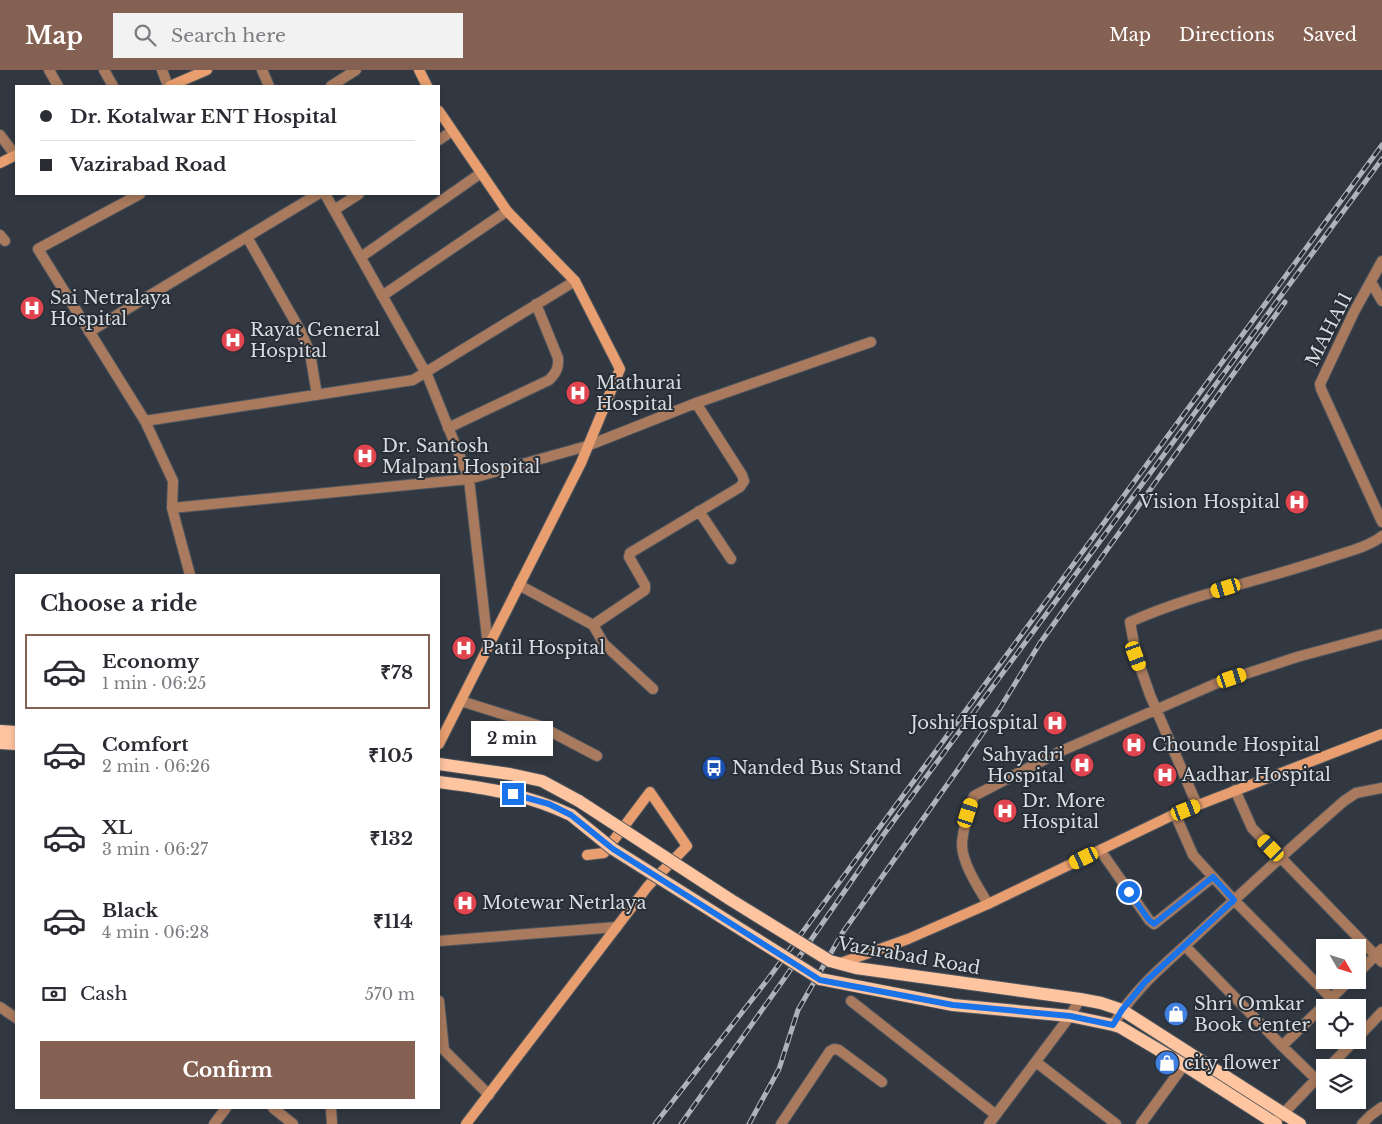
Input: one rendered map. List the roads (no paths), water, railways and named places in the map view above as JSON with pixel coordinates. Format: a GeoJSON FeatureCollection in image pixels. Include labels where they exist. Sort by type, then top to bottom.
{"type":"FeatureCollection","features":[{"type":"Feature","properties":{"kind":"main road"},"geometry":{"type":"LineString","coordinates":[[0,731],[15,732]]}},
{"type":"Feature","properties":{"kind":"main road"},"geometry":{"type":"LineString","coordinates":[[0,744],[15,744]]}},
{"type":"Feature","properties":{"kind":"main road","name":"Vazirabad Road"},"geometry":{"type":"LineString","coordinates":[[440,764],[510,774],[542,782],[580,801],[731,900],[834,962],[856,968],[927,979],[1080,999],[1122,1010],[1276,1121]]}},
{"type":"Feature","properties":{"kind":"main road","name":"Vazirabad Road"},"geometry":{"type":"LineString","coordinates":[[440,782],[478,787],[526,797],[549,804],[571,815],[613,849],[820,980],[953,1005],[1070,1016],[1113,1025],[1184,1065],[1276,1121],[1300,1124]]}},
{"type":"Feature","properties":{"kind":"street"},"geometry":{"type":"LineString","coordinates":[[49,70],[57,85]]}},
{"type":"Feature","properties":{"kind":"street"},"geometry":{"type":"LineString","coordinates":[[104,70],[112,85]]}},
{"type":"Feature","properties":{"kind":"street"},"geometry":{"type":"LineString","coordinates":[[162,70],[169,85]]}},
{"type":"Feature","properties":{"kind":"street"},"geometry":{"type":"LineString","coordinates":[[171,85],[207,70]]}},
{"type":"Feature","properties":{"kind":"street"},"geometry":{"type":"LineString","coordinates":[[262,70],[269,85]]}},
{"type":"Feature","properties":{"kind":"street"},"geometry":{"type":"LineString","coordinates":[[333,85],[356,70]]}},
{"type":"Feature","properties":{"kind":"street"},"geometry":{"type":"LineString","coordinates":[[419,70],[426,85]]}},
{"type":"Feature","properties":{"kind":"street"},"geometry":{"type":"LineString","coordinates":[[440,113],[507,211],[575,281],[620,368],[581,463],[440,742]]}},
{"type":"Feature","properties":{"kind":"street"},"geometry":{"type":"LineString","coordinates":[[440,139],[452,131]]}},
{"type":"Feature","properties":{"kind":"street"},"geometry":{"type":"LineString","coordinates":[[0,135],[15,155]]}},
{"type":"Feature","properties":{"kind":"street"},"geometry":{"type":"LineString","coordinates":[[0,163],[15,156]]}},
{"type":"Feature","properties":{"kind":"street"},"geometry":{"type":"LineString","coordinates":[[360,257],[481,173]]}},
{"type":"Feature","properties":{"kind":"street"},"geometry":{"type":"LineString","coordinates":[[138,195],[38,249],[145,421],[174,481],[172,508],[190,574]]}},
{"type":"Feature","properties":{"kind":"street"},"geometry":{"type":"LineString","coordinates":[[89,332],[316,195]]}},
{"type":"Feature","properties":{"kind":"street"},"geometry":{"type":"LineString","coordinates":[[326,195],[425,372],[469,479],[488,646]]}},
{"type":"Feature","properties":{"kind":"street"},"geometry":{"type":"LineString","coordinates":[[334,210],[357,195]]}},
{"type":"Feature","properties":{"kind":"street"},"geometry":{"type":"LineString","coordinates":[[382,296],[507,211]]}},
{"type":"Feature","properties":{"kind":"street"},"geometry":{"type":"LineString","coordinates":[[247,237],[301,332],[310,353],[317,395]]}},
{"type":"Feature","properties":{"kind":"street","name":"MAHA11"},"geometry":{"type":"LineString","coordinates":[[1382,261],[1354,312],[1320,384],[1382,522]]}},
{"type":"Feature","properties":{"kind":"street"},"geometry":{"type":"LineString","coordinates":[[145,421],[413,380],[575,281]]}},
{"type":"Feature","properties":{"kind":"street"},"geometry":{"type":"LineString","coordinates":[[1371,282],[1382,301]]}},
{"type":"Feature","properties":{"kind":"street"},"geometry":{"type":"LineString","coordinates":[[448,428],[549,380],[555,374],[559,366],[558,358],[536,304]]}},
{"type":"Feature","properties":{"kind":"street"},"geometry":{"type":"LineString","coordinates":[[172,508],[469,479],[587,446],[696,403],[871,342]]}},
{"type":"Feature","properties":{"kind":"street"},"geometry":{"type":"LineString","coordinates":[[593,625],[645,590],[645,585],[629,557],[630,553],[740,487],[744,478],[696,403]]}},
{"type":"Feature","properties":{"kind":"street"},"geometry":{"type":"LineString","coordinates":[[699,511],[731,559]]}},
{"type":"Feature","properties":{"kind":"street"},"geometry":{"type":"LineString","coordinates":[[1197,805],[1136,656],[1130,622],[1151,612],[1194,598],[1302,567],[1352,550],[1382,536]]}},
{"type":"Feature","properties":{"kind":"street"},"geometry":{"type":"LineString","coordinates":[[519,585],[593,625],[604,644],[653,690]]}},
{"type":"Feature","properties":{"kind":"street"},"geometry":{"type":"LineString","coordinates":[[988,904],[968,869],[962,847],[968,813],[974,796],[1059,752],[1215,684],[1297,657],[1382,634]]}},
{"type":"Feature","properties":{"kind":"street"},"geometry":{"type":"LineString","coordinates":[[460,701],[540,726],[597,756]]}},
{"type":"Feature","properties":{"kind":"street"},"geometry":{"type":"LineString","coordinates":[[834,962],[908,939],[988,904],[1175,814],[1382,734]]}},
{"type":"Feature","properties":{"kind":"street"},"geometry":{"type":"LineString","coordinates":[[1113,1025],[1122,1010],[1145,982],[1280,857],[1344,801],[1356,793],[1382,788]]}},
{"type":"Feature","properties":{"kind":"street"},"geometry":{"type":"LineString","coordinates":[[1234,790],[1252,828],[1380,955],[1366,966]]}},
{"type":"Feature","properties":{"kind":"street"},"geometry":{"type":"LineString","coordinates":[[466,1124],[648,886],[687,846],[650,792],[604,852],[587,855]]}},
{"type":"Feature","properties":{"kind":"street"},"geometry":{"type":"LineString","coordinates":[[1175,814],[1193,855],[1234,900],[1331,998]]}},
{"type":"Feature","properties":{"kind":"street"},"geometry":{"type":"LineString","coordinates":[[1100,850],[1149,920],[1154,924],[1213,877]]}},
{"type":"Feature","properties":{"kind":"street"},"geometry":{"type":"LineString","coordinates":[[440,941],[617,927]]}},
{"type":"Feature","properties":{"kind":"street"},"geometry":{"type":"LineString","coordinates":[[1185,946],[1316,1079],[1276,1121]]}},
{"type":"Feature","properties":{"kind":"street"},"geometry":{"type":"LineString","coordinates":[[1282,1046],[1340,989]]}},
{"type":"Feature","properties":{"kind":"street"},"geometry":{"type":"LineString","coordinates":[[989,1124],[1070,1016],[1080,999]]}},
{"type":"Feature","properties":{"kind":"street"},"geometry":{"type":"LineString","coordinates":[[851,1001],[996,1115]]}},
{"type":"Feature","properties":{"kind":"street"},"geometry":{"type":"LineString","coordinates":[[0,1007],[15,1017]]}},
{"type":"Feature","properties":{"kind":"street"},"geometry":{"type":"LineString","coordinates":[[440,1011],[444,1050],[489,1095]]}},
{"type":"Feature","properties":{"kind":"street"},"geometry":{"type":"LineString","coordinates":[[1366,1029],[1382,1012]]}},
{"type":"Feature","properties":{"kind":"street"},"geometry":{"type":"LineString","coordinates":[[781,1124],[830,1051],[834,1049],[839,1050],[882,1082]]}},
{"type":"Feature","properties":{"kind":"street"},"geometry":{"type":"LineString","coordinates":[[1337,1059],[1346,1049]]}},
{"type":"Feature","properties":{"kind":"street"},"geometry":{"type":"LineString","coordinates":[[1036,1062],[1116,1124]]}},
{"type":"Feature","properties":{"kind":"street"},"geometry":{"type":"LineString","coordinates":[[1141,1124],[1184,1065]]}},
{"type":"Feature","properties":{"kind":"street"},"geometry":{"type":"LineString","coordinates":[[1362,1124],[1382,1107]]}},
{"type":"Feature","properties":{"kind":"street"},"geometry":{"type":"LineString","coordinates":[[214,1124],[225,1109]]}},
{"type":"Feature","properties":{"kind":"street"},"geometry":{"type":"LineString","coordinates":[[274,1109],[294,1124]]}},
{"type":"Feature","properties":{"kind":"street"},"geometry":{"type":"LineString","coordinates":[[331,1109],[332,1124]]}},
{"type":"Feature","properties":{"kind":"railway"},"geometry":{"type":"LineString","coordinates":[[655,1124],[768,979],[1382,145]]}},
{"type":"Feature","properties":{"kind":"railway"},"geometry":{"type":"LineString","coordinates":[[681,1124],[884,834],[1382,159]]}},
{"type":"Feature","properties":{"kind":"railway"},"geometry":{"type":"LineString","coordinates":[[749,1124],[779,1069],[798,1010],[843,932],[1000,708],[1040,643],[1285,302]]}},
{"type":"Feature","properties":{"kind":"place","name":"Sai Netralaya Hospital"},"geometry":{"type":"Point","coordinates":[32,308]}},
{"type":"Feature","properties":{"kind":"place","name":"Rayat General Hospital"},"geometry":{"type":"Point","coordinates":[233,340]}},
{"type":"Feature","properties":{"kind":"place","name":"Mathurai Hospital"},"geometry":{"type":"Point","coordinates":[578,393]}},
{"type":"Feature","properties":{"kind":"place","name":"Dr. Santosh Malpani Hospital"},"geometry":{"type":"Point","coordinates":[365,456]}},
{"type":"Feature","properties":{"kind":"place","name":"Vision Hospital"},"geometry":{"type":"Point","coordinates":[1297,502]}},
{"type":"Feature","properties":{"kind":"place","name":"Patil Hospital"},"geometry":{"type":"Point","coordinates":[464,648]}},
{"type":"Feature","properties":{"kind":"place","name":"Joshi Hospital"},"geometry":{"type":"Point","coordinates":[1055,723]}},
{"type":"Feature","properties":{"kind":"place","name":"Chounde Hospital"},"geometry":{"type":"Point","coordinates":[1134,745]}},
{"type":"Feature","properties":{"kind":"place","name":"Sahyadri Hospital"},"geometry":{"type":"Point","coordinates":[1082,765]}},
{"type":"Feature","properties":{"kind":"place","name":"Nanded Bus Stand"},"geometry":{"type":"Point","coordinates":[714,768]}},
{"type":"Feature","properties":{"kind":"place","name":"Aadhar Hospital"},"geometry":{"type":"Point","coordinates":[1165,775]}},
{"type":"Feature","properties":{"kind":"place","name":"Dr. More Hospital"},"geometry":{"type":"Point","coordinates":[1005,811]}},
{"type":"Feature","properties":{"kind":"place","name":"Motewar Netrlaya"},"geometry":{"type":"Point","coordinates":[465,903]}},
{"type":"Feature","properties":{"kind":"place","name":"Shri Omkar Book Center"},"geometry":{"type":"Point","coordinates":[1176,1014]}},
{"type":"Feature","properties":{"kind":"place","name":"city flower"},"geometry":{"type":"Point","coordinates":[1167,1063]}}]}
